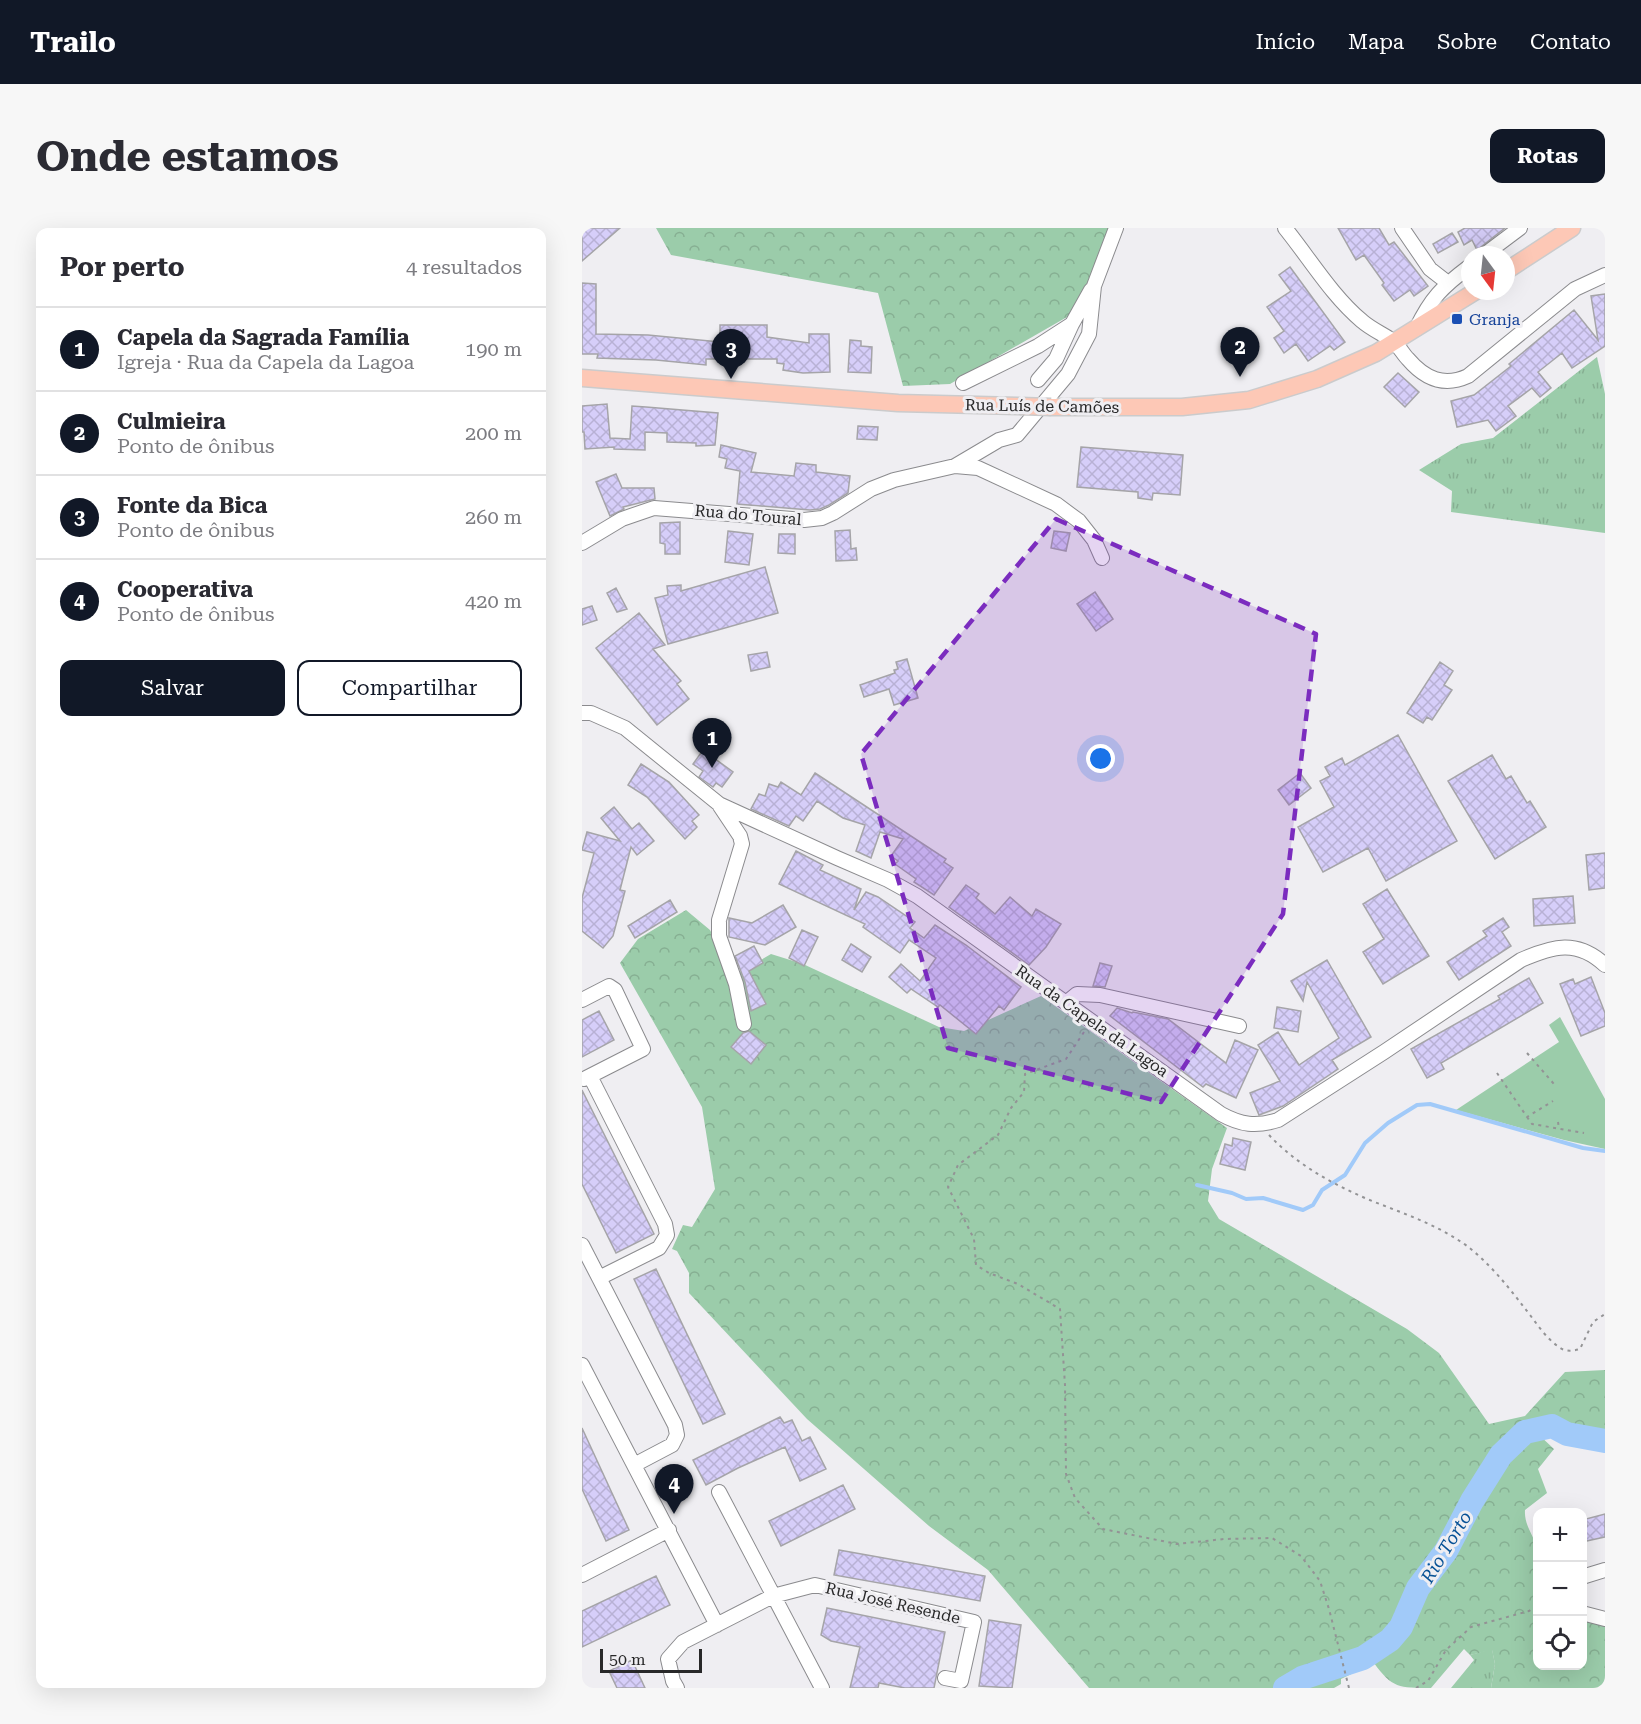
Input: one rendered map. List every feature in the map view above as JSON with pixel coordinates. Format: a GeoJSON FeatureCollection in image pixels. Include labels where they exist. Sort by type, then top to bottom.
{"type":"FeatureCollection","features":[{"type":"Feature","properties":{"kind":"main road"},"geometry":{"type":"LineString","coordinates":[[1515,265],[1572,228]]}},
{"type":"Feature","properties":{"kind":"main road","name":"Rua Luís de Camões"},"geometry":{"type":"LineString","coordinates":[[582,378],[898,403],[1051,407],[1182,407],[1249,400],[1317,379],[1395,343],[1462,300]]}},
{"type":"Feature","properties":{"kind":"street","name":"Rua do Toural"},"geometry":{"type":"LineString","coordinates":[[963,383],[1038,346],[1072,324],[1094,286],[1116,228]]}},
{"type":"Feature","properties":{"kind":"street"},"geometry":{"type":"LineString","coordinates":[[1286,228],[1348,309],[1364,323],[1395,343],[1407,359],[1426,376],[1438,381],[1458,381],[1479,369],[1575,289],[1605,274]]}},
{"type":"Feature","properties":{"kind":"street"},"geometry":{"type":"LineString","coordinates":[[1402,228],[1430,269],[1448,282]]}},
{"type":"Feature","properties":{"kind":"street"},"geometry":{"type":"LineString","coordinates":[[1496,246],[1520,228]]}},
{"type":"Feature","properties":{"kind":"street"},"geometry":{"type":"LineString","coordinates":[[1416,330],[1427,306],[1448,282],[1461,273]]}},
{"type":"Feature","properties":{"kind":"street","name":"Rua do Toural"},"geometry":{"type":"LineString","coordinates":[[582,543],[622,519],[654,508],[804,520],[822,518],[834,513],[871,489],[894,480],[955,466],[999,440],[1017,435],[1068,374],[1089,334],[1094,286]]}},
{"type":"Feature","properties":{"kind":"street"},"geometry":{"type":"LineString","coordinates":[[1038,380],[1056,359],[1072,324]]}},
{"type":"Feature","properties":{"kind":"street"},"geometry":{"type":"LineString","coordinates":[[955,466],[978,468],[1056,504],[1079,520],[1094,540],[1102,558]]}},
{"type":"Feature","properties":{"kind":"street","name":"Rua da Capela da Lagoa"},"geometry":{"type":"LineString","coordinates":[[582,713],[591,713],[625,728],[718,804],[888,879],[917,896],[1221,1114],[1241,1123],[1263,1125]]}},
{"type":"Feature","properties":{"kind":"street"},"geometry":{"type":"LineString","coordinates":[[718,804],[740,836],[742,844],[719,920],[719,936],[736,984],[744,1024]]}},
{"type":"Feature","properties":{"kind":"street"},"geometry":{"type":"LineString","coordinates":[[1263,1125],[1278,1120],[1521,960],[1546,950],[1564,947],[1582,950],[1605,965]]}},
{"type":"Feature","properties":{"kind":"street"},"geometry":{"type":"LineString","coordinates":[[582,1000],[609,986],[615,990],[643,1049],[586,1078],[665,1224],[667,1235],[659,1248],[599,1278]]}},
{"type":"Feature","properties":{"kind":"street"},"geometry":{"type":"LineString","coordinates":[[1066,1003],[1077,994],[1100,995],[1239,1026]]}},
{"type":"Feature","properties":{"kind":"street"},"geometry":{"type":"LineString","coordinates":[[582,1245],[675,1425],[677,1435],[672,1445],[634,1465]]}},
{"type":"Feature","properties":{"kind":"street"},"geometry":{"type":"LineString","coordinates":[[582,1365],[717,1625]]}},
{"type":"Feature","properties":{"kind":"street"},"geometry":{"type":"LineString","coordinates":[[719,1492],[822,1688]]}},
{"type":"Feature","properties":{"kind":"street"},"geometry":{"type":"LineString","coordinates":[[582,1575],[669,1530]]}},
{"type":"Feature","properties":{"kind":"street"},"geometry":{"type":"LineString","coordinates":[[1587,1575],[1605,1570]]}},
{"type":"Feature","properties":{"kind":"street","name":"Rua José Resende"},"geometry":{"type":"LineString","coordinates":[[773,1596],[815,1585],[974,1622],[961,1681],[945,1678]]}},
{"type":"Feature","properties":{"kind":"street"},"geometry":{"type":"LineString","coordinates":[[676,1688],[668,1659],[683,1642],[773,1596]]}},
{"type":"Feature","properties":{"kind":"street"},"geometry":{"type":"LineString","coordinates":[[1587,1614],[1605,1618]]}},
{"type":"Feature","properties":{"kind":"path"},"geometry":{"type":"LineString","coordinates":[[1092,1022],[1066,1059],[1025,1074],[1024,1092],[1011,1108],[998,1135],[958,1165],[948,1187],[974,1239],[976,1265],[989,1273],[1018,1284],[1060,1309],[1065,1385],[1066,1474],[1075,1498],[1103,1529],[1177,1544],[1224,1539],[1272,1538],[1301,1556],[1320,1581],[1348,1687]]}},
{"type":"Feature","properties":{"kind":"path"},"geometry":{"type":"LineString","coordinates":[[1527,1053],[1554,1084]]}},
{"type":"Feature","properties":{"kind":"path"},"geometry":{"type":"LineString","coordinates":[[1497,1073],[1532,1124],[1584,1133]]}},
{"type":"Feature","properties":{"kind":"path"},"geometry":{"type":"LineString","coordinates":[[1527,1118],[1553,1101]]}},
{"type":"Feature","properties":{"kind":"path"},"geometry":{"type":"LineString","coordinates":[[1558,1122],[1559,1129]]}},
{"type":"Feature","properties":{"kind":"path"},"geometry":{"type":"LineString","coordinates":[[1263,1125],[1286,1152],[1330,1181],[1372,1201],[1402,1211],[1468,1247],[1506,1285],[1537,1325],[1560,1348],[1570,1351],[1580,1349],[1593,1322],[1605,1314]]}},
{"type":"Feature","properties":{"kind":"path"},"geometry":{"type":"LineString","coordinates":[[1416,1688],[1428,1681],[1446,1650],[1471,1627],[1533,1608]]}},
{"type":"Feature","properties":{"kind":"highlighted area"},"geometry":{"type":"Polygon","coordinates":[[[1056,519],[1316,634],[1283,914],[1161,1102],[948,1048],[861,754],[1056,519]]]}},
{"type":"Feature","properties":{"kind":"green space"},"geometry":{"type":"Polygon","coordinates":[[[656,228],[1115,228],[1074,313],[950,384],[903,386],[878,293],[671,255],[656,228]]]}},
{"type":"Feature","properties":{"kind":"green space"},"geometry":{"type":"Polygon","coordinates":[[[1597,357],[1605,394],[1605,533],[1451,512],[1452,491],[1419,470],[1461,444],[1493,438],[1597,357]]]}},
{"type":"Feature","properties":{"kind":"green space"},"geometry":{"type":"Polygon","coordinates":[[[686,910],[710,930],[734,976],[771,954],[803,964],[939,1027],[964,1031],[1041,996],[1227,1128],[1212,1169],[1208,1201],[1219,1219],[1407,1329],[1439,1353],[1489,1424],[1525,1416],[1565,1372],[1605,1370],[1605,1439],[1568,1432],[1552,1424],[1525,1430],[1513,1439],[1501,1451],[1479,1483],[1446,1547],[1416,1588],[1395,1632],[1379,1647],[1339,1666],[1340,1673],[1362,1665],[1407,1633],[1418,1604],[1442,1566],[1455,1553],[1476,1507],[1511,1448],[1538,1434],[1554,1449],[1538,1469],[1547,1493],[1525,1510],[1526,1521],[1533,1537],[1533,1670],[1587,1670],[1587,1618],[1605,1625],[1605,1688],[1491,1688],[1495,1664],[1492,1650],[1470,1655],[1464,1649],[1431,1688],[1397,1685],[1386,1677],[1374,1663],[1341,1679],[1341,1684],[1334,1688],[1089,1688],[988,1570],[929,1526],[807,1419],[689,1293],[689,1273],[677,1251],[672,1249],[683,1225],[692,1227],[715,1189],[702,1107],[620,963],[638,939],[686,910]]]}},
{"type":"Feature","properties":{"kind":"green space"},"geometry":{"type":"Polygon","coordinates":[[[1560,1017],[1605,1099],[1605,1149],[1456,1110],[1559,1042],[1549,1025],[1560,1017]]]}},
{"type":"Feature","properties":{"kind":"green space"},"geometry":{"type":"Polygon","coordinates":[[[1492,1649],[1495,1664],[1491,1688],[1451,1688],[1474,1660],[1470,1655],[1492,1649]]]}},
{"type":"Feature","properties":{"kind":"building"},"geometry":{"type":"Polygon","coordinates":[[[582,228],[620,228],[582,261],[582,228]]]}},
{"type":"Feature","properties":{"kind":"building"},"geometry":{"type":"Polygon","coordinates":[[[1338,228],[1379,228],[1389,245],[1394,242],[1428,286],[1414,296],[1410,290],[1394,301],[1364,255],[1356,260],[1338,228]]]}},
{"type":"Feature","properties":{"kind":"building"},"geometry":{"type":"Polygon","coordinates":[[[1465,228],[1505,228],[1482,246],[1475,246],[1472,240],[1464,245],[1458,232],[1465,228]]]}},
{"type":"Feature","properties":{"kind":"building"},"geometry":{"type":"Polygon","coordinates":[[[1452,233],[1458,242],[1438,253],[1433,244],[1452,233]]]}},
{"type":"Feature","properties":{"kind":"building"},"geometry":{"type":"Polygon","coordinates":[[[1290,267],[1345,342],[1334,350],[1330,346],[1308,361],[1296,344],[1284,353],[1274,338],[1284,331],[1267,307],[1291,291],[1279,275],[1290,267]]]}},
{"type":"Feature","properties":{"kind":"building"},"geometry":{"type":"Polygon","coordinates":[[[582,283],[596,284],[596,334],[648,335],[720,342],[720,325],[767,325],[767,337],[809,343],[809,334],[829,334],[830,372],[803,373],[783,370],[784,364],[777,363],[777,359],[706,359],[706,365],[597,358],[598,354],[582,354],[582,283]]]}},
{"type":"Feature","properties":{"kind":"building"},"geometry":{"type":"Polygon","coordinates":[[[1605,294],[1605,346],[1572,368],[1562,353],[1538,372],[1551,388],[1540,397],[1532,388],[1508,406],[1516,416],[1496,431],[1488,420],[1457,427],[1451,401],[1474,395],[1511,366],[1509,364],[1574,310],[1598,340],[1591,296],[1605,294]]]}},
{"type":"Feature","properties":{"kind":"building"},"geometry":{"type":"Polygon","coordinates":[[[850,340],[861,341],[861,346],[872,347],[871,373],[848,372],[850,340]]]}},
{"type":"Feature","properties":{"kind":"building"},"geometry":{"type":"Polygon","coordinates":[[[1398,373],[1419,392],[1405,407],[1384,387],[1398,373]]]}},
{"type":"Feature","properties":{"kind":"building"},"geometry":{"type":"Polygon","coordinates":[[[607,404],[610,438],[630,439],[632,406],[718,413],[715,445],[696,446],[696,443],[667,442],[667,433],[645,432],[645,450],[614,449],[614,447],[585,449],[584,432],[582,432],[582,406],[607,404]]]}},
{"type":"Feature","properties":{"kind":"building"},"geometry":{"type":"Polygon","coordinates":[[[858,426],[878,427],[877,440],[857,439],[858,426]]]}},
{"type":"Feature","properties":{"kind":"building"},"geometry":{"type":"Polygon","coordinates":[[[721,445],[756,453],[751,472],[794,476],[796,463],[816,465],[816,472],[850,476],[848,493],[829,505],[810,510],[737,504],[740,471],[725,468],[727,459],[719,457],[721,445]]]}},
{"type":"Feature","properties":{"kind":"building"},"geometry":{"type":"Polygon","coordinates":[[[1081,447],[1183,455],[1180,495],[1153,493],[1152,500],[1138,498],[1138,492],[1077,487],[1081,447]]]}},
{"type":"Feature","properties":{"kind":"building"},"geometry":{"type":"Polygon","coordinates":[[[616,474],[622,488],[654,488],[655,499],[623,507],[624,509],[610,516],[596,482],[616,474]]]}},
{"type":"Feature","properties":{"kind":"building"},"geometry":{"type":"Polygon","coordinates":[[[680,522],[680,554],[665,554],[665,544],[660,543],[660,523],[680,522]]]}},
{"type":"Feature","properties":{"kind":"building"},"geometry":{"type":"Polygon","coordinates":[[[850,530],[851,549],[856,548],[857,560],[836,561],[835,531],[850,530]]]}},
{"type":"Feature","properties":{"kind":"building"},"geometry":{"type":"Polygon","coordinates":[[[728,531],[753,534],[749,565],[725,562],[728,531]]]}},
{"type":"Feature","properties":{"kind":"building"},"geometry":{"type":"Polygon","coordinates":[[[1054,531],[1070,533],[1066,551],[1051,548],[1054,531]]]}},
{"type":"Feature","properties":{"kind":"building"},"geometry":{"type":"Polygon","coordinates":[[[779,534],[795,534],[795,554],[778,553],[779,534]]]}},
{"type":"Feature","properties":{"kind":"building"},"geometry":{"type":"Polygon","coordinates":[[[765,567],[778,613],[668,644],[655,598],[668,595],[667,586],[681,585],[681,591],[765,567]]]}},
{"type":"Feature","properties":{"kind":"building"},"geometry":{"type":"Polygon","coordinates":[[[616,588],[627,609],[617,612],[607,593],[616,588]]]}},
{"type":"Feature","properties":{"kind":"building"},"geometry":{"type":"Polygon","coordinates":[[[1095,592],[1113,619],[1096,631],[1077,604],[1095,592]]]}},
{"type":"Feature","properties":{"kind":"building"},"geometry":{"type":"Polygon","coordinates":[[[592,606],[597,620],[582,625],[582,609],[592,606]]]}},
{"type":"Feature","properties":{"kind":"building"},"geometry":{"type":"Polygon","coordinates":[[[639,613],[665,645],[653,649],[681,681],[677,684],[689,699],[657,725],[596,648],[639,613]]]}},
{"type":"Feature","properties":{"kind":"building"},"geometry":{"type":"Polygon","coordinates":[[[767,652],[770,667],[751,671],[748,655],[767,652]]]}},
{"type":"Feature","properties":{"kind":"building"},"geometry":{"type":"Polygon","coordinates":[[[907,659],[918,698],[894,705],[889,689],[864,697],[860,685],[895,673],[894,670],[898,669],[896,662],[907,659]]]}},
{"type":"Feature","properties":{"kind":"building"},"geometry":{"type":"Polygon","coordinates":[[[1440,662],[1453,671],[1444,685],[1452,690],[1432,720],[1427,717],[1423,723],[1407,713],[1440,662]]]}},
{"type":"Feature","properties":{"kind":"building"},"geometry":{"type":"Polygon","coordinates":[[[1398,735],[1457,841],[1386,881],[1368,848],[1323,872],[1298,827],[1334,807],[1320,781],[1330,776],[1325,767],[1342,758],[1345,765],[1398,735]]]}},
{"type":"Feature","properties":{"kind":"building"},"geometry":{"type":"Polygon","coordinates":[[[703,750],[733,772],[722,787],[716,783],[713,787],[699,777],[703,771],[693,764],[703,750]]]}},
{"type":"Feature","properties":{"kind":"building"},"geometry":{"type":"Polygon","coordinates":[[[1492,755],[1506,779],[1511,776],[1527,803],[1530,801],[1546,827],[1495,859],[1448,781],[1492,755]]]}},
{"type":"Feature","properties":{"kind":"building"},"geometry":{"type":"Polygon","coordinates":[[[641,764],[669,782],[699,815],[692,821],[697,827],[685,839],[647,797],[628,785],[641,764]]]}},
{"type":"Feature","properties":{"kind":"building"},"geometry":{"type":"Polygon","coordinates":[[[815,773],[946,859],[944,862],[953,868],[934,895],[914,882],[916,879],[895,864],[898,861],[891,856],[903,839],[880,832],[871,858],[856,851],[865,825],[843,818],[817,801],[803,821],[796,816],[789,826],[751,809],[759,794],[765,796],[769,784],[778,787],[781,782],[801,795],[815,773]]]}},
{"type":"Feature","properties":{"kind":"building"},"geometry":{"type":"Polygon","coordinates":[[[1300,773],[1311,788],[1289,805],[1278,790],[1300,773]]]}},
{"type":"Feature","properties":{"kind":"building"},"geometry":{"type":"Polygon","coordinates":[[[614,807],[632,829],[639,823],[654,841],[637,855],[631,847],[620,890],[625,891],[613,936],[603,948],[582,931],[582,898],[594,853],[582,850],[587,832],[620,841],[601,818],[614,807]]]}},
{"type":"Feature","properties":{"kind":"building"},"geometry":{"type":"Polygon","coordinates":[[[796,851],[823,865],[820,870],[861,889],[854,910],[866,892],[878,897],[915,922],[910,928],[924,938],[935,925],[966,945],[1021,987],[1004,1010],[999,1006],[976,1034],[940,1005],[938,1007],[911,989],[907,993],[889,977],[901,964],[920,981],[936,958],[909,940],[900,953],[863,927],[865,924],[779,884],[796,851]]]}},
{"type":"Feature","properties":{"kind":"building"},"geometry":{"type":"Polygon","coordinates":[[[1605,853],[1605,888],[1589,890],[1586,855],[1605,853]]]}},
{"type":"Feature","properties":{"kind":"building"},"geometry":{"type":"Polygon","coordinates":[[[966,885],[979,894],[976,898],[995,914],[1010,897],[1032,916],[1036,909],[1061,924],[1046,947],[1029,965],[949,907],[966,885]]]}},
{"type":"Feature","properties":{"kind":"building"},"geometry":{"type":"Polygon","coordinates":[[[1387,889],[1429,956],[1383,984],[1363,952],[1384,939],[1363,904],[1387,889]]]}},
{"type":"Feature","properties":{"kind":"building"},"geometry":{"type":"Polygon","coordinates":[[[1573,896],[1575,923],[1534,926],[1533,899],[1573,896]]]}},
{"type":"Feature","properties":{"kind":"building"},"geometry":{"type":"Polygon","coordinates":[[[670,900],[677,912],[635,938],[628,926],[670,900]]]}},
{"type":"Feature","properties":{"kind":"building"},"geometry":{"type":"Polygon","coordinates":[[[783,905],[796,927],[765,945],[729,937],[729,918],[752,923],[783,905]]]}},
{"type":"Feature","properties":{"kind":"building"},"geometry":{"type":"Polygon","coordinates":[[[1503,918],[1509,927],[1502,932],[1511,946],[1459,980],[1447,962],[1487,936],[1483,931],[1503,918]]]}},
{"type":"Feature","properties":{"kind":"building"},"geometry":{"type":"Polygon","coordinates":[[[802,930],[818,937],[804,966],[789,958],[802,930]]]}},
{"type":"Feature","properties":{"kind":"building"},"geometry":{"type":"Polygon","coordinates":[[[851,944],[871,957],[862,972],[842,960],[851,944]]]}},
{"type":"Feature","properties":{"kind":"building"},"geometry":{"type":"Polygon","coordinates":[[[754,946],[763,963],[749,971],[766,1004],[751,1011],[745,982],[735,956],[754,946]]]}},
{"type":"Feature","properties":{"kind":"building"},"geometry":{"type":"Polygon","coordinates":[[[1327,960],[1371,1037],[1332,1060],[1338,1069],[1283,1106],[1259,1115],[1250,1093],[1280,1081],[1258,1045],[1278,1032],[1299,1065],[1339,1038],[1307,982],[1303,1001],[1291,981],[1327,960]]]}},
{"type":"Feature","properties":{"kind":"building"},"geometry":{"type":"Polygon","coordinates":[[[1100,963],[1112,966],[1105,987],[1093,986],[1100,963]]]}},
{"type":"Feature","properties":{"kind":"building"},"geometry":{"type":"Polygon","coordinates":[[[1591,977],[1605,1013],[1605,1026],[1581,1036],[1560,984],[1573,979],[1575,984],[1591,977]]]}},
{"type":"Feature","properties":{"kind":"building"},"geometry":{"type":"Polygon","coordinates":[[[1529,978],[1543,1003],[1441,1063],[1444,1069],[1427,1078],[1411,1049],[1500,999],[1498,996],[1529,978]]]}},
{"type":"Feature","properties":{"kind":"building"},"geometry":{"type":"Polygon","coordinates":[[[1277,1007],[1301,1011],[1298,1032],[1274,1028],[1277,1007]]]}},
{"type":"Feature","properties":{"kind":"building"},"geometry":{"type":"Polygon","coordinates":[[[1117,1008],[1168,1019],[1226,1063],[1235,1040],[1258,1050],[1236,1098],[1206,1084],[1203,1087],[1110,1016],[1117,1008]]]}},
{"type":"Feature","properties":{"kind":"building"},"geometry":{"type":"Polygon","coordinates":[[[599,1011],[614,1040],[582,1057],[582,1020],[599,1011]]]}},
{"type":"Feature","properties":{"kind":"building"},"geometry":{"type":"Polygon","coordinates":[[[749,1031],[766,1045],[751,1064],[731,1047],[743,1033],[749,1031]]]}},
{"type":"Feature","properties":{"kind":"building"},"geometry":{"type":"Polygon","coordinates":[[[582,1090],[654,1234],[616,1253],[582,1184],[582,1090]]]}},
{"type":"Feature","properties":{"kind":"building"},"geometry":{"type":"Polygon","coordinates":[[[1233,1138],[1251,1142],[1245,1170],[1220,1164],[1225,1144],[1232,1146],[1233,1138]]]}},
{"type":"Feature","properties":{"kind":"building"},"geometry":{"type":"Polygon","coordinates":[[[656,1269],[725,1414],[703,1424],[634,1279],[656,1269]]]}},
{"type":"Feature","properties":{"kind":"building"},"geometry":{"type":"Polygon","coordinates":[[[780,1417],[784,1423],[792,1420],[802,1441],[810,1437],[826,1469],[800,1481],[785,1447],[706,1485],[693,1460],[780,1417]]]}},
{"type":"Feature","properties":{"kind":"building"},"geometry":{"type":"Polygon","coordinates":[[[582,1428],[629,1530],[606,1541],[582,1489],[582,1428]]]}},
{"type":"Feature","properties":{"kind":"building"},"geometry":{"type":"Polygon","coordinates":[[[843,1485],[855,1509],[781,1546],[769,1521],[843,1485]]]}},
{"type":"Feature","properties":{"kind":"building"},"geometry":{"type":"Polygon","coordinates":[[[1605,1514],[1605,1537],[1587,1541],[1587,1519],[1605,1514]]]}},
{"type":"Feature","properties":{"kind":"building"},"geometry":{"type":"Polygon","coordinates":[[[839,1550],[985,1576],[980,1601],[834,1575],[839,1550]]]}},
{"type":"Feature","properties":{"kind":"building"},"geometry":{"type":"Polygon","coordinates":[[[656,1576],[670,1605],[582,1647],[582,1611],[656,1576]]]}},
{"type":"Feature","properties":{"kind":"building"},"geometry":{"type":"Polygon","coordinates":[[[827,1608],[945,1632],[934,1688],[905,1688],[879,1683],[878,1688],[850,1688],[860,1647],[831,1641],[821,1635],[827,1608]]]}},
{"type":"Feature","properties":{"kind":"building"},"geometry":{"type":"Polygon","coordinates":[[[989,1620],[1021,1625],[1012,1688],[979,1686],[989,1620]]]}},
{"type":"Feature","properties":{"kind":"building"},"geometry":{"type":"Polygon","coordinates":[[[632,1660],[645,1688],[617,1688],[609,1671],[632,1660]]]}},
{"type":"Feature","properties":{"kind":"waterway"},"geometry":{"type":"LineString","coordinates":[[1197,1185],[1232,1193],[1246,1199],[1263,1198],[1303,1210],[1313,1205],[1322,1190],[1345,1175],[1365,1143],[1388,1123],[1417,1105],[1430,1104],[1583,1148],[1605,1151]]}},
{"type":"Feature","properties":{"kind":"waterway","name":"Rio Torto"},"geometry":{"type":"LineString","coordinates":[[1285,1688],[1302,1678],[1363,1658],[1390,1640],[1401,1627],[1418,1588],[1446,1551],[1472,1501],[1501,1455],[1525,1432],[1552,1426],[1567,1434],[1605,1441]]}},
{"type":"Feature","properties":{"kind":"place","name":"Granja"},"geometry":{"type":"Point","coordinates":[1457,319]}},
{"type":"Feature","properties":{"kind":"place","name":"Culmieira"},"geometry":{"type":"Point","coordinates":[1240,377]}},
{"type":"Feature","properties":{"kind":"place","name":"Fonte da Bica"},"geometry":{"type":"Point","coordinates":[731,379]}},
{"type":"Feature","properties":{"kind":"place","name":"Capela da Sagrada Família"},"geometry":{"type":"Point","coordinates":[712,768]}},
{"type":"Feature","properties":{"kind":"place","name":"Cooperativa"},"geometry":{"type":"Point","coordinates":[674,1514]}}]}
